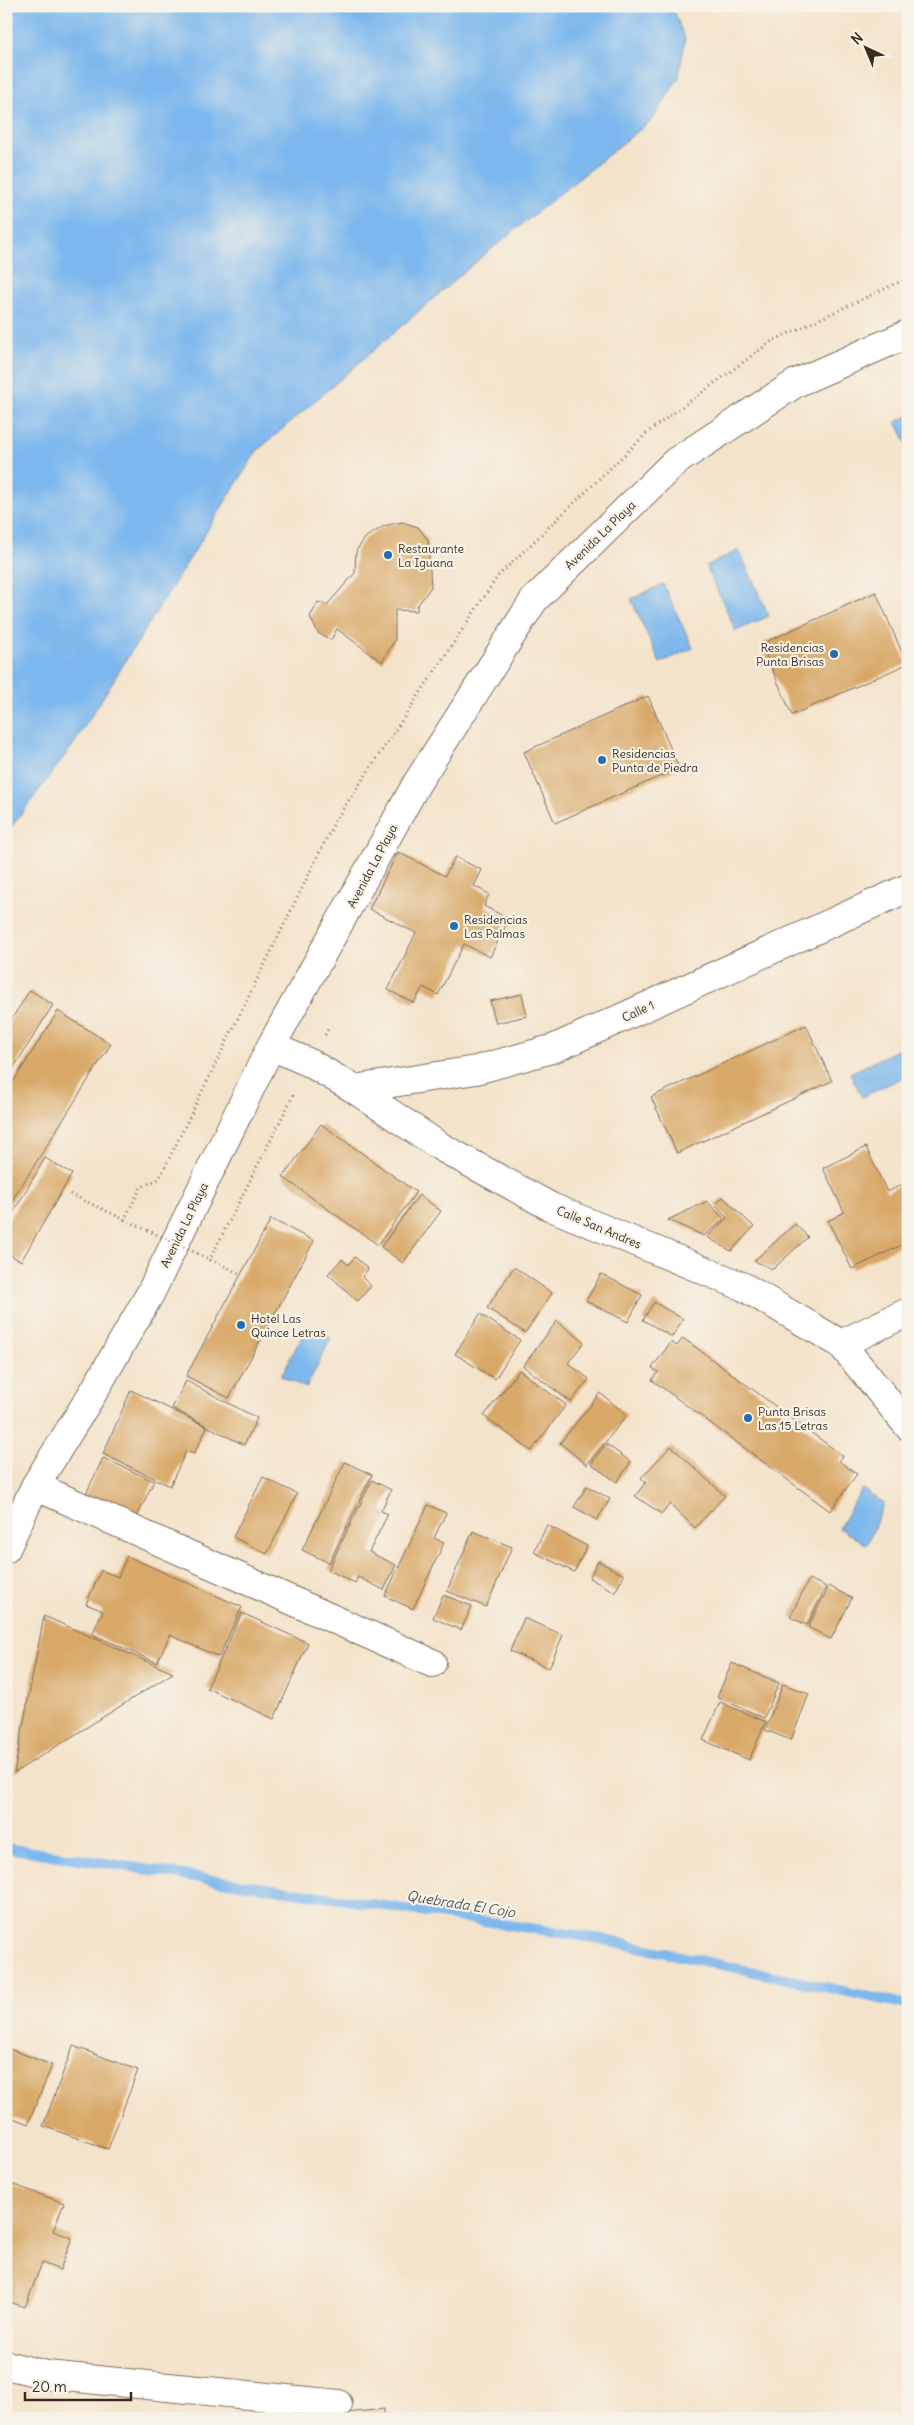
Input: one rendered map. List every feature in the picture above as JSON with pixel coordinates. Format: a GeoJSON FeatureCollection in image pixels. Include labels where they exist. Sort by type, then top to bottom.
{"type":"FeatureCollection","features":[{"type":"Feature","properties":{"kind":"street","name":"Avenida La Playa"},"geometry":{"type":"LineString","coordinates":[[7,1549],[35,1486],[94,1391],[150,1294],[271,1046],[417,783],[534,600],[675,462],[796,383],[908,334]]}},
{"type":"Feature","properties":{"kind":"street","name":"Calle 1"},"geometry":{"type":"LineString","coordinates":[[354,1089],[476,1070],[555,1048],[908,888]]}},
{"type":"Feature","properties":{"kind":"street","name":"Calle San Andres"},"geometry":{"type":"LineString","coordinates":[[271,1046],[310,1063],[354,1089],[440,1147],[551,1207],[744,1287],[841,1344],[908,1426]]}},
{"type":"Feature","properties":{"kind":"street"},"geometry":{"type":"LineString","coordinates":[[841,1344],[908,1312]]}},
{"type":"Feature","properties":{"kind":"street"},"geometry":{"type":"LineString","coordinates":[[35,1486],[432,1663]]}},
{"type":"Feature","properties":{"kind":"street"},"geometry":{"type":"LineString","coordinates":[[6,2365],[47,2375],[338,2404]]}},
{"type":"Feature","properties":{"kind":"path"},"geometry":{"type":"LineString","coordinates":[[209,1260],[329,1027]]}},
{"type":"Feature","properties":{"kind":"path"},"geometry":{"type":"LineString","coordinates":[[124,1220],[141,1187]]}},
{"type":"Feature","properties":{"kind":"path"},"geometry":{"type":"LineString","coordinates":[[70,1194],[241,1274]]}},
{"type":"Feature","properties":{"kind":"water"},"geometry":{"type":"Polygon","coordinates":[[[6,6],[672,6],[685,39],[679,77],[653,119],[485,254],[257,451],[73,745],[6,834],[6,6]]]}},
{"type":"Feature","properties":{"kind":"water"},"geometry":{"type":"Polygon","coordinates":[[[762,6],[841,6],[815,14],[764,9],[762,6]]]}},
{"type":"Feature","properties":{"kind":"water"},"geometry":{"type":"Polygon","coordinates":[[[908,416],[908,446],[896,422],[908,416]]]}},
{"type":"Feature","properties":{"kind":"water"},"geometry":{"type":"Polygon","coordinates":[[[739,550],[769,616],[736,631],[706,566],[739,550]]]}},
{"type":"Feature","properties":{"kind":"water"},"geometry":{"type":"Polygon","coordinates":[[[663,584],[693,648],[660,663],[631,599],[663,584]]]}},
{"type":"Feature","properties":{"kind":"water"},"geometry":{"type":"Polygon","coordinates":[[[908,1045],[908,1075],[862,1097],[850,1073],[908,1045]]]}},
{"type":"Feature","properties":{"kind":"water"},"geometry":{"type":"Polygon","coordinates":[[[307,1326],[331,1338],[306,1388],[281,1376],[307,1326]]]}},
{"type":"Feature","properties":{"kind":"water"},"geometry":{"type":"Polygon","coordinates":[[[862,1489],[884,1503],[867,1545],[839,1528],[862,1489]]]}},
{"type":"Feature","properties":{"kind":"building"},"geometry":{"type":"Polygon","coordinates":[[[402,522],[418,527],[428,540],[431,587],[417,606],[417,611],[395,610],[395,640],[382,662],[337,629],[331,640],[318,633],[310,617],[318,602],[327,605],[355,573],[356,551],[366,537],[384,526],[402,522]]]}},
{"type":"Feature","properties":{"kind":"building","name":"Residencias Punta Brisas"},"geometry":{"type":"Polygon","coordinates":[[[876,592],[907,664],[792,715],[761,644],[876,592]]]}},
{"type":"Feature","properties":{"kind":"building","name":"Residencias Punta de Piedra"},"geometry":{"type":"Polygon","coordinates":[[[648,696],[679,768],[555,823],[524,752],[648,696]]]}},
{"type":"Feature","properties":{"kind":"building","name":"Residencias Las Palmas"},"geometry":{"type":"Polygon","coordinates":[[[398,852],[445,876],[455,857],[482,870],[474,886],[489,894],[484,906],[509,919],[490,957],[464,944],[438,995],[423,987],[414,1003],[388,990],[416,933],[369,909],[398,852]]]}},
{"type":"Feature","properties":{"kind":"building"},"geometry":{"type":"Polygon","coordinates":[[[30,990],[53,1005],[6,1080],[6,1028],[30,990]]]}},
{"type":"Feature","properties":{"kind":"building"},"geometry":{"type":"Polygon","coordinates":[[[522,994],[527,1016],[496,1023],[490,1001],[522,994]]]}},
{"type":"Feature","properties":{"kind":"building"},"geometry":{"type":"Polygon","coordinates":[[[58,1011],[111,1044],[6,1210],[6,1093],[58,1011]]]}},
{"type":"Feature","properties":{"kind":"building"},"geometry":{"type":"Polygon","coordinates":[[[806,1025],[832,1081],[677,1153],[651,1097],[806,1025]]]}},
{"type":"Feature","properties":{"kind":"building"},"geometry":{"type":"Polygon","coordinates":[[[321,1124],[416,1192],[378,1245],[283,1177],[321,1124]]]}},
{"type":"Feature","properties":{"kind":"building"},"geometry":{"type":"Polygon","coordinates":[[[866,1147],[887,1192],[908,1182],[908,1242],[852,1269],[828,1221],[844,1212],[823,1168],[866,1147]]]}},
{"type":"Feature","properties":{"kind":"building"},"geometry":{"type":"Polygon","coordinates":[[[45,1158],[72,1174],[21,1261],[6,1253],[6,1225],[45,1158]]]}},
{"type":"Feature","properties":{"kind":"building"},"geometry":{"type":"Polygon","coordinates":[[[419,1195],[441,1211],[403,1263],[381,1247],[419,1195]]]}},
{"type":"Feature","properties":{"kind":"building"},"geometry":{"type":"Polygon","coordinates":[[[723,1197],[754,1227],[731,1251],[707,1237],[727,1218],[715,1205],[723,1197]]]}},
{"type":"Feature","properties":{"kind":"building"},"geometry":{"type":"Polygon","coordinates":[[[707,1201],[724,1219],[704,1236],[668,1220],[707,1201]]]}},
{"type":"Feature","properties":{"kind":"building","name":"Hotel Las Quince Letras"},"geometry":{"type":"Polygon","coordinates":[[[271,1219],[314,1241],[229,1398],[186,1376],[271,1219]]]}},
{"type":"Feature","properties":{"kind":"building"},"geometry":{"type":"Polygon","coordinates":[[[795,1224],[808,1237],[773,1269],[754,1261],[795,1224]]]}},
{"type":"Feature","properties":{"kind":"building"},"geometry":{"type":"Polygon","coordinates":[[[355,1257],[368,1269],[362,1277],[371,1286],[358,1301],[328,1274],[342,1259],[348,1265],[355,1257]]]}},
{"type":"Feature","properties":{"kind":"building"},"geometry":{"type":"Polygon","coordinates":[[[514,1267],[552,1293],[525,1333],[487,1308],[514,1267]]]}},
{"type":"Feature","properties":{"kind":"building"},"geometry":{"type":"Polygon","coordinates":[[[601,1274],[642,1295],[628,1322],[586,1301],[601,1274]]]}},
{"type":"Feature","properties":{"kind":"building"},"geometry":{"type":"Polygon","coordinates":[[[654,1302],[683,1319],[672,1337],[643,1320],[654,1302]]]}},
{"type":"Feature","properties":{"kind":"building"},"geometry":{"type":"Polygon","coordinates":[[[480,1314],[520,1340],[495,1379],[455,1354],[480,1314]]]}},
{"type":"Feature","properties":{"kind":"building"},"geometry":{"type":"Polygon","coordinates":[[[557,1321],[584,1342],[568,1363],[589,1379],[571,1402],[523,1366],[557,1321]]]}},
{"type":"Feature","properties":{"kind":"building","name":"Punta Brisas Las 15 Letras"},"geometry":{"type":"Polygon","coordinates":[[[683,1338],[843,1456],[839,1461],[857,1474],[830,1511],[652,1380],[658,1372],[652,1368],[671,1342],[677,1346],[683,1338]]]}},
{"type":"Feature","properties":{"kind":"building"},"geometry":{"type":"Polygon","coordinates":[[[519,1370],[566,1405],[531,1451],[484,1416],[519,1370]]]}},
{"type":"Feature","properties":{"kind":"building"},"geometry":{"type":"Polygon","coordinates":[[[186,1381],[257,1418],[244,1445],[172,1408],[186,1381]]]}},
{"type":"Feature","properties":{"kind":"building"},"geometry":{"type":"Polygon","coordinates":[[[131,1390],[207,1427],[194,1454],[186,1451],[170,1486],[103,1454],[131,1390]]]}},
{"type":"Feature","properties":{"kind":"building"},"geometry":{"type":"Polygon","coordinates":[[[600,1393],[627,1415],[587,1465],[560,1443],[600,1393]]]}},
{"type":"Feature","properties":{"kind":"building"},"geometry":{"type":"Polygon","coordinates":[[[606,1444],[631,1462],[617,1482],[591,1464],[606,1444]]]}},
{"type":"Feature","properties":{"kind":"building"},"geometry":{"type":"Polygon","coordinates":[[[671,1446],[725,1496],[695,1528],[670,1504],[662,1514],[635,1496],[646,1482],[641,1478],[671,1446]]]}},
{"type":"Feature","properties":{"kind":"building"},"geometry":{"type":"Polygon","coordinates":[[[103,1458],[154,1481],[135,1521],[84,1498],[103,1458]]]}},
{"type":"Feature","properties":{"kind":"building"},"geometry":{"type":"Polygon","coordinates":[[[345,1462],[372,1475],[329,1563],[302,1550],[345,1462]]]}},
{"type":"Feature","properties":{"kind":"building"},"geometry":{"type":"Polygon","coordinates":[[[263,1477],[297,1494],[267,1554],[233,1537],[263,1477]]]}},
{"type":"Feature","properties":{"kind":"building"},"geometry":{"type":"Polygon","coordinates":[[[372,1480],[391,1490],[381,1511],[388,1514],[369,1552],[396,1565],[384,1590],[358,1577],[355,1583],[328,1570],[372,1480]]]}},
{"type":"Feature","properties":{"kind":"building"},"geometry":{"type":"Polygon","coordinates":[[[587,1486],[610,1499],[597,1520],[574,1507],[587,1486]]]}},
{"type":"Feature","properties":{"kind":"building"},"geometry":{"type":"Polygon","coordinates":[[[428,1505],[446,1513],[434,1538],[444,1543],[413,1609],[385,1596],[428,1505]]]}},
{"type":"Feature","properties":{"kind":"building"},"geometry":{"type":"Polygon","coordinates":[[[547,1525],[587,1546],[574,1572],[534,1552],[547,1525]]]}},
{"type":"Feature","properties":{"kind":"building"},"geometry":{"type":"Polygon","coordinates":[[[473,1531],[512,1547],[486,1607],[447,1591],[473,1531]]]}},
{"type":"Feature","properties":{"kind":"building"},"geometry":{"type":"Polygon","coordinates":[[[127,1556],[242,1607],[219,1657],[170,1635],[157,1663],[92,1634],[103,1611],[86,1604],[101,1570],[118,1577],[127,1556]]]}},
{"type":"Feature","properties":{"kind":"building"},"geometry":{"type":"Polygon","coordinates":[[[598,1561],[624,1575],[615,1592],[589,1578],[598,1561]]]}},
{"type":"Feature","properties":{"kind":"building"},"geometry":{"type":"Polygon","coordinates":[[[809,1579],[826,1587],[807,1625],[790,1617],[809,1579]]]}},
{"type":"Feature","properties":{"kind":"building"},"geometry":{"type":"Polygon","coordinates":[[[829,1586],[852,1598],[831,1639],[808,1627],[829,1586]]]}},
{"type":"Feature","properties":{"kind":"building"},"geometry":{"type":"Polygon","coordinates":[[[443,1595],[472,1606],[461,1630],[433,1618],[443,1595]]]}},
{"type":"Feature","properties":{"kind":"building"},"geometry":{"type":"Polygon","coordinates":[[[242,1613],[308,1643],[274,1719],[207,1688],[242,1613]]]}},
{"type":"Feature","properties":{"kind":"building"},"geometry":{"type":"Polygon","coordinates":[[[44,1616],[173,1673],[14,1773],[44,1616]]]}},
{"type":"Feature","properties":{"kind":"building"},"geometry":{"type":"Polygon","coordinates":[[[524,1618],[563,1635],[549,1668],[510,1651],[524,1618]]]}},
{"type":"Feature","properties":{"kind":"building"},"geometry":{"type":"Polygon","coordinates":[[[732,1663],[779,1683],[764,1718],[717,1697],[732,1663]]]}},
{"type":"Feature","properties":{"kind":"building"},"geometry":{"type":"Polygon","coordinates":[[[783,1684],[809,1694],[791,1740],[765,1730],[783,1684]]]}},
{"type":"Feature","properties":{"kind":"building"},"geometry":{"type":"Polygon","coordinates":[[[720,1702],[766,1722],[749,1760],[703,1740],[720,1702]]]}},
{"type":"Feature","properties":{"kind":"building"},"geometry":{"type":"Polygon","coordinates":[[[73,2046],[138,2070],[108,2149],[43,2126],[73,2046]]]}},
{"type":"Feature","properties":{"kind":"building"},"geometry":{"type":"Polygon","coordinates":[[[7,2048],[52,2065],[28,2124],[6,2115],[7,2048]]]}},
{"type":"Feature","properties":{"kind":"building"},"geometry":{"type":"Polygon","coordinates":[[[6,2182],[64,2203],[53,2231],[72,2238],[60,2270],[42,2263],[25,2307],[6,2301],[6,2182]]]}},
{"type":"Feature","properties":{"kind":"building"},"geometry":{"type":"Polygon","coordinates":[[[384,2409],[384,2419],[328,2419],[328,2415],[384,2409]]]}},
{"type":"Feature","properties":{"kind":"waterway","name":"Quebrada El Cojo"},"geometry":{"type":"LineString","coordinates":[[6,1848],[601,1939],[908,2005]]}},
{"type":"Feature","properties":{"kind":"place","name":"Restaurante La Iguana"},"geometry":{"type":"Point","coordinates":[388,555]}},
{"type":"Feature","properties":{"kind":"place","name":"Residencias Punta Brisas"},"geometry":{"type":"Point","coordinates":[834,654]}},
{"type":"Feature","properties":{"kind":"place","name":"Residencias Punta de Piedra"},"geometry":{"type":"Point","coordinates":[602,760]}},
{"type":"Feature","properties":{"kind":"place","name":"Residencias Las Palmas"},"geometry":{"type":"Point","coordinates":[454,926]}},
{"type":"Feature","properties":{"kind":"place","name":"Hotel Las Quince Letras"},"geometry":{"type":"Point","coordinates":[241,1325]}},
{"type":"Feature","properties":{"kind":"place","name":"Punta Brisas Las 15 Letras"},"geometry":{"type":"Point","coordinates":[748,1418]}}]}
